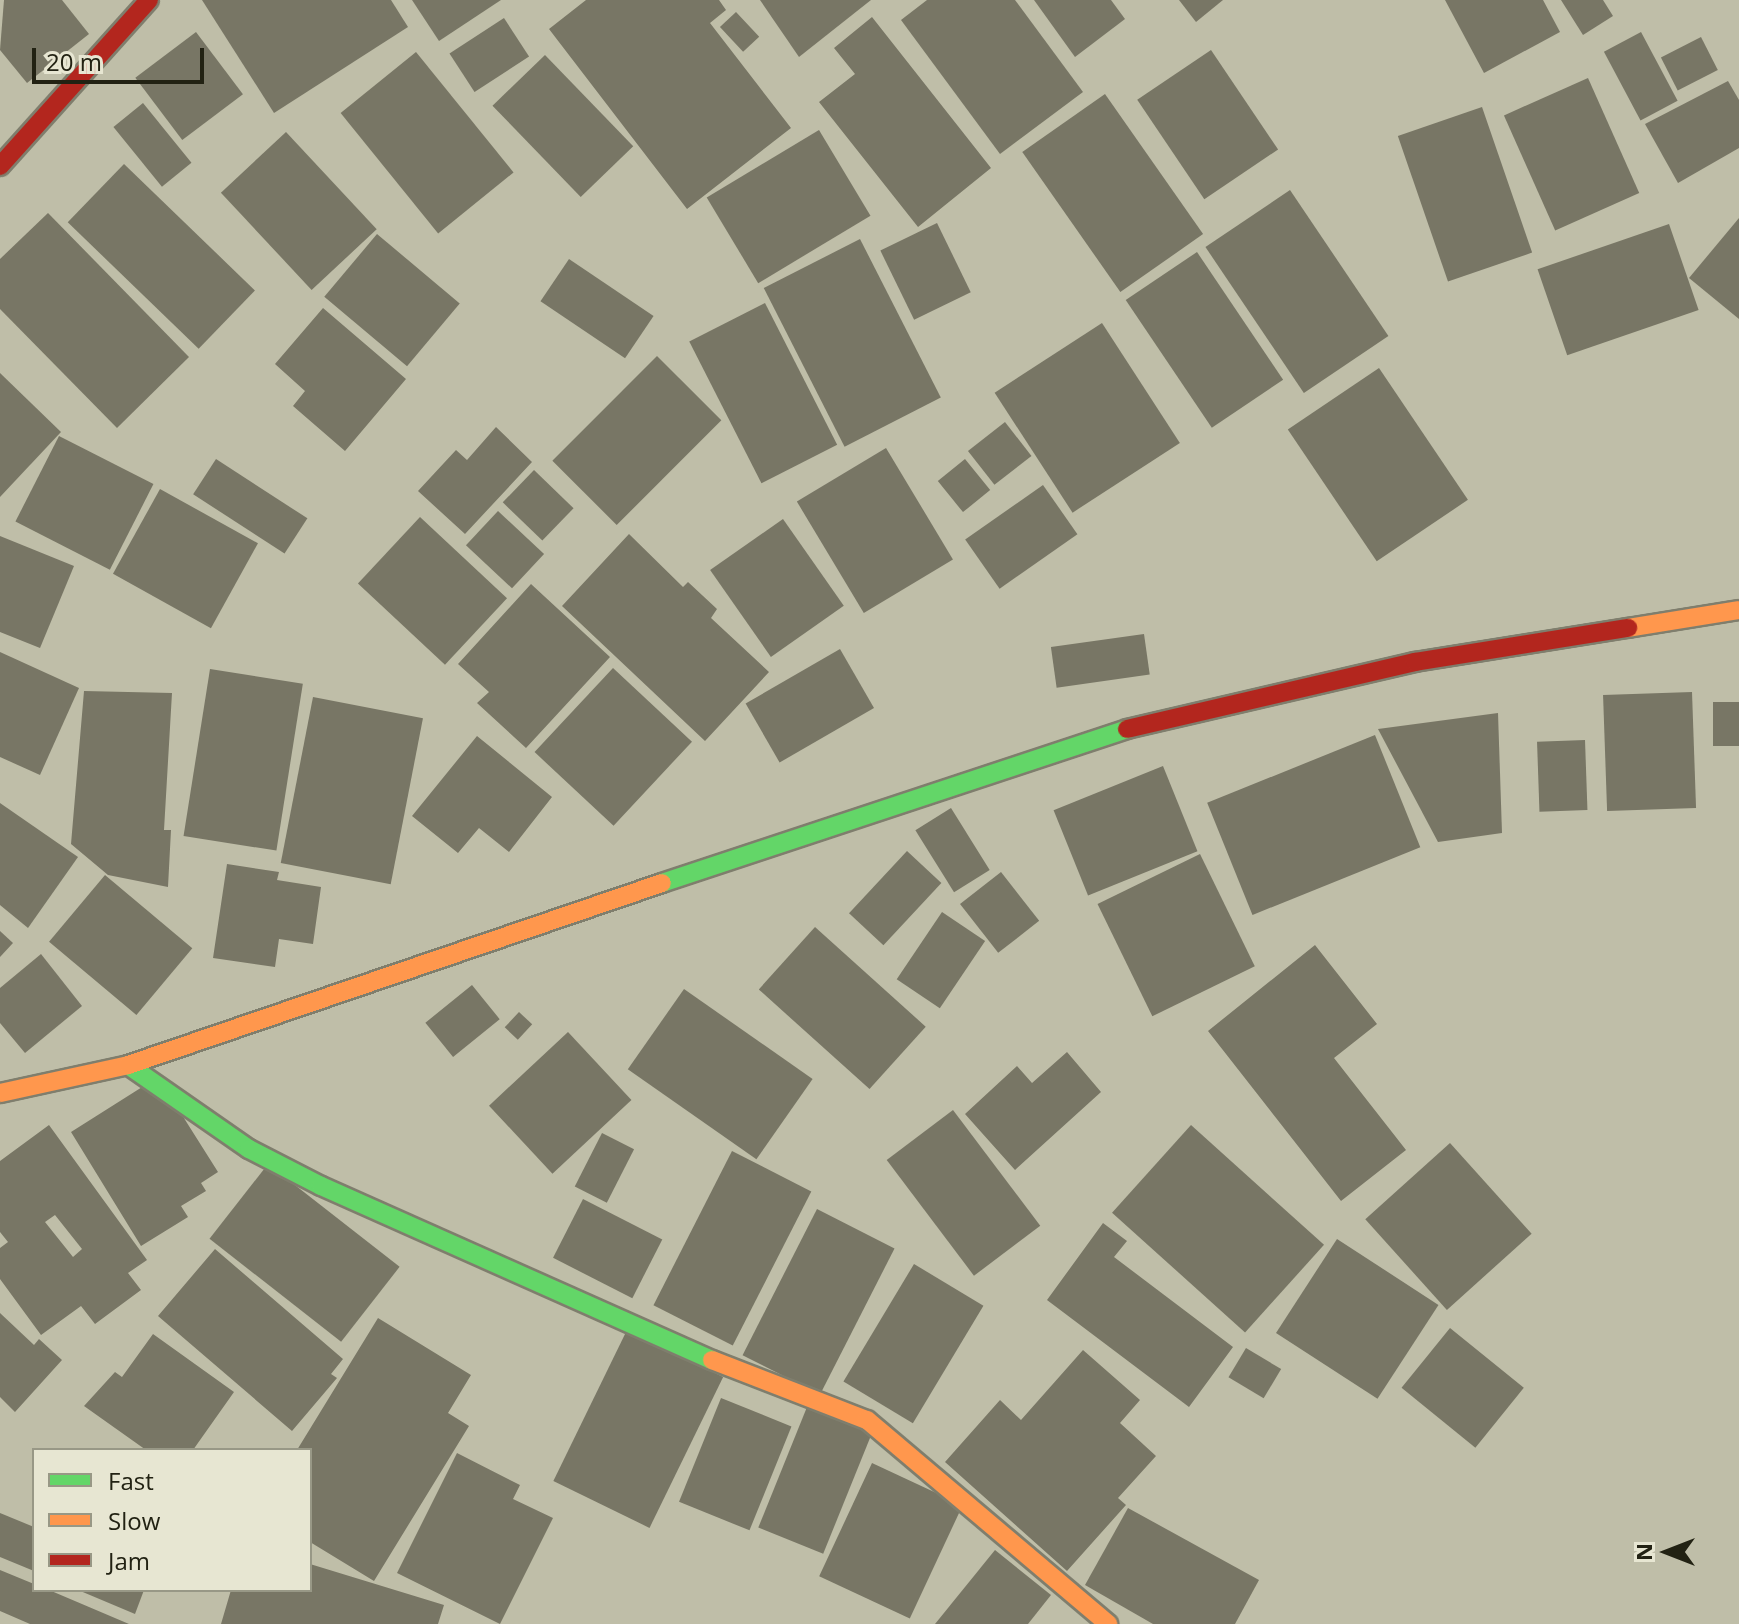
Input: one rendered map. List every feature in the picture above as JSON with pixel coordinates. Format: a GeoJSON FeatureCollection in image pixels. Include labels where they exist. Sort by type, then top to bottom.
{"type":"FeatureCollection","features":[{"type":"Feature","properties":{"kind":"street"},"geometry":{"type":"LineString","coordinates":[[0,166],[149,0]]}},
{"type":"Feature","properties":{"kind":"street"},"geometry":{"type":"LineString","coordinates":[[0,1093],[128,1065],[1087,738],[1415,662],[1739,610]]}},
{"type":"Feature","properties":{"kind":"street"},"geometry":{"type":"LineString","coordinates":[[128,1065],[249,1149],[321,1186],[480,1262],[786,1392],[867,1420],[1108,1624]]}},
{"type":"Feature","properties":{"kind":"building"},"geometry":{"type":"Polygon","coordinates":[[[4,0],[62,0],[89,34],[27,83],[0,50],[4,0]]]}},
{"type":"Feature","properties":{"kind":"building"},"geometry":{"type":"Polygon","coordinates":[[[202,0],[391,0],[408,27],[274,113],[202,0]]]}},
{"type":"Feature","properties":{"kind":"building"},"geometry":{"type":"Polygon","coordinates":[[[412,0],[501,0],[439,41],[412,0]]]}},
{"type":"Feature","properties":{"kind":"building"},"geometry":{"type":"Polygon","coordinates":[[[586,0],[719,0],[726,10],[710,23],[791,128],[687,209],[549,29],[586,0]]]}},
{"type":"Feature","properties":{"kind":"building"},"geometry":{"type":"Polygon","coordinates":[[[760,0],[871,0],[799,57],[760,0]]]}},
{"type":"Feature","properties":{"kind":"building"},"geometry":{"type":"Polygon","coordinates":[[[927,0],[1015,0],[1083,92],[1000,154],[901,20],[927,0]]]}},
{"type":"Feature","properties":{"kind":"building"},"geometry":{"type":"Polygon","coordinates":[[[1034,0],[1111,0],[1125,19],[1075,57],[1034,0]]]}},
{"type":"Feature","properties":{"kind":"building"},"geometry":{"type":"Polygon","coordinates":[[[1179,0],[1223,0],[1196,22],[1179,0]]]}},
{"type":"Feature","properties":{"kind":"building"},"geometry":{"type":"Polygon","coordinates":[[[1445,0],[1543,0],[1560,32],[1484,73],[1445,0]]]}},
{"type":"Feature","properties":{"kind":"building"},"geometry":{"type":"Polygon","coordinates":[[[1561,0],[1603,0],[1613,16],[1583,35],[1561,0]]]}},
{"type":"Feature","properties":{"kind":"building"},"geometry":{"type":"Polygon","coordinates":[[[736,12],[759,37],[743,52],[720,27],[736,12]]]}},
{"type":"Feature","properties":{"kind":"building"},"geometry":{"type":"Polygon","coordinates":[[[872,17],[991,168],[918,227],[819,102],[855,74],[834,48],[872,17]]]}},
{"type":"Feature","properties":{"kind":"building"},"geometry":{"type":"Polygon","coordinates":[[[504,18],[529,57],[475,92],[449,53],[504,18]]]}},
{"type":"Feature","properties":{"kind":"building"},"geometry":{"type":"Polygon","coordinates":[[[196,32],[243,94],[182,140],[135,78],[196,32]]]}},
{"type":"Feature","properties":{"kind":"building"},"geometry":{"type":"Polygon","coordinates":[[[1641,32],[1678,101],[1641,121],[1604,52],[1641,32]]]}},
{"type":"Feature","properties":{"kind":"building"},"geometry":{"type":"Polygon","coordinates":[[[1701,37],[1718,70],[1678,90],[1661,57],[1701,37]]]}},
{"type":"Feature","properties":{"kind":"building"},"geometry":{"type":"Polygon","coordinates":[[[1211,50],[1278,149],[1204,199],[1137,100],[1211,50]]]}},
{"type":"Feature","properties":{"kind":"building"},"geometry":{"type":"Polygon","coordinates":[[[416,52],[514,172],[438,234],[341,113],[416,52]]]}},
{"type":"Feature","properties":{"kind":"building"},"geometry":{"type":"Polygon","coordinates":[[[545,55],[633,146],[581,197],[492,106],[545,55]]]}},
{"type":"Feature","properties":{"kind":"building"},"geometry":{"type":"Polygon","coordinates":[[[1588,78],[1639,193],[1555,231],[1504,115],[1588,78]]]}},
{"type":"Feature","properties":{"kind":"building"},"geometry":{"type":"Polygon","coordinates":[[[1728,81],[1739,100],[1739,148],[1678,183],[1645,124],[1728,81]]]}},
{"type":"Feature","properties":{"kind":"building"},"geometry":{"type":"Polygon","coordinates":[[[1105,94],[1203,234],[1120,292],[1022,152],[1105,94]]]}},
{"type":"Feature","properties":{"kind":"building"},"geometry":{"type":"Polygon","coordinates":[[[143,103],[191,163],[162,187],[113,127],[143,103]]]}},
{"type":"Feature","properties":{"kind":"building"},"geometry":{"type":"Polygon","coordinates":[[[1482,107],[1532,253],[1448,282],[1398,136],[1482,107]]]}},
{"type":"Feature","properties":{"kind":"building"},"geometry":{"type":"Polygon","coordinates":[[[819,130],[871,216],[758,283],[707,197],[819,130]]]}},
{"type":"Feature","properties":{"kind":"building"},"geometry":{"type":"Polygon","coordinates":[[[286,132],[377,229],[312,290],[221,193],[286,132]]]}},
{"type":"Feature","properties":{"kind":"building"},"geometry":{"type":"Polygon","coordinates":[[[124,164],[255,290],[199,349],[68,222],[124,164]]]}},
{"type":"Feature","properties":{"kind":"building"},"geometry":{"type":"Polygon","coordinates":[[[1290,190],[1388,336],[1304,393],[1205,247],[1290,190]]]}},
{"type":"Feature","properties":{"kind":"building"},"geometry":{"type":"Polygon","coordinates":[[[48,213],[189,357],[117,428],[0,309],[0,259],[48,213]]]}},
{"type":"Feature","properties":{"kind":"building"},"geometry":{"type":"Polygon","coordinates":[[[1739,218],[1739,319],[1689,278],[1739,218]]]}},
{"type":"Feature","properties":{"kind":"building"},"geometry":{"type":"Polygon","coordinates":[[[937,223],[971,292],[914,320],[880,251],[937,223]]]}},
{"type":"Feature","properties":{"kind":"building"},"geometry":{"type":"Polygon","coordinates":[[[1669,224],[1699,310],[1567,355],[1538,269],[1669,224]]]}},
{"type":"Feature","properties":{"kind":"building"},"geometry":{"type":"Polygon","coordinates":[[[377,234],[460,303],[407,366],[324,297],[377,234]]]}},
{"type":"Feature","properties":{"kind":"building"},"geometry":{"type":"Polygon","coordinates":[[[860,239],[941,398],[845,447],[764,288],[860,239]]]}},
{"type":"Feature","properties":{"kind":"building"},"geometry":{"type":"Polygon","coordinates":[[[1197,252],[1283,380],[1212,428],[1126,300],[1197,252]]]}},
{"type":"Feature","properties":{"kind":"building"},"geometry":{"type":"Polygon","coordinates":[[[569,259],[654,316],[625,358],[540,301],[569,259]]]}},
{"type":"Feature","properties":{"kind":"building"},"geometry":{"type":"Polygon","coordinates":[[[765,303],[837,445],[761,483],[689,342],[765,303]]]}},
{"type":"Feature","properties":{"kind":"building"},"geometry":{"type":"Polygon","coordinates":[[[323,308],[406,379],[345,451],[293,406],[305,391],[275,364],[323,308]]]}},
{"type":"Feature","properties":{"kind":"building"},"geometry":{"type":"Polygon","coordinates":[[[1102,323],[1180,443],[1073,513],[995,393],[1102,323]]]}},
{"type":"Feature","properties":{"kind":"building"},"geometry":{"type":"Polygon","coordinates":[[[657,356],[721,420],[617,525],[552,461],[657,356]]]}},
{"type":"Feature","properties":{"kind":"building"},"geometry":{"type":"Polygon","coordinates":[[[1379,368],[1468,500],[1377,561],[1288,430],[1379,368]]]}},
{"type":"Feature","properties":{"kind":"building"},"geometry":{"type":"Polygon","coordinates":[[[0,373],[61,432],[0,497],[0,373]]]}},
{"type":"Feature","properties":{"kind":"building"},"geometry":{"type":"Polygon","coordinates":[[[1005,422],[1031,456],[994,485],[968,451],[1005,422]]]}},
{"type":"Feature","properties":{"kind":"building"},"geometry":{"type":"Polygon","coordinates":[[[496,427],[532,462],[465,534],[418,491],[456,450],[467,460],[496,427]]]}},
{"type":"Feature","properties":{"kind":"building"},"geometry":{"type":"Polygon","coordinates":[[[59,436],[153,484],[110,570],[15,522],[59,436]]]}},
{"type":"Feature","properties":{"kind":"building"},"geometry":{"type":"Polygon","coordinates":[[[886,448],[953,559],[864,613],[797,502],[886,448]]]}},
{"type":"Feature","properties":{"kind":"building"},"geometry":{"type":"Polygon","coordinates":[[[216,459],[307,518],[285,554],[193,494],[216,459]]]}},
{"type":"Feature","properties":{"kind":"building"},"geometry":{"type":"Polygon","coordinates":[[[965,459],[990,490],[963,512],[938,481],[965,459]]]}},
{"type":"Feature","properties":{"kind":"building"},"geometry":{"type":"Polygon","coordinates":[[[534,470],[574,508],[542,541],[503,502],[534,470]]]}},
{"type":"Feature","properties":{"kind":"building"},"geometry":{"type":"Polygon","coordinates":[[[1043,485],[1077,534],[1000,589],[965,539],[1043,485]]]}},
{"type":"Feature","properties":{"kind":"building"},"geometry":{"type":"Polygon","coordinates":[[[160,489],[258,543],[211,628],[113,574],[160,489]]]}},
{"type":"Feature","properties":{"kind":"building"},"geometry":{"type":"Polygon","coordinates":[[[498,511],[544,554],[512,588],[466,545],[498,511]]]}},
{"type":"Feature","properties":{"kind":"building"},"geometry":{"type":"Polygon","coordinates":[[[420,517],[507,598],[445,665],[358,584],[420,517]]]}},
{"type":"Feature","properties":{"kind":"building"},"geometry":{"type":"Polygon","coordinates":[[[783,519],[844,606],[771,657],[710,570],[783,519]]]}},
{"type":"Feature","properties":{"kind":"building"},"geometry":{"type":"Polygon","coordinates":[[[629,534],[683,587],[688,582],[717,609],[711,618],[769,672],[705,741],[562,606],[629,534]]]}},
{"type":"Feature","properties":{"kind":"building"},"geometry":{"type":"Polygon","coordinates":[[[0,536],[74,566],[40,648],[0,632],[0,536]]]}},
{"type":"Feature","properties":{"kind":"building"},"geometry":{"type":"Polygon","coordinates":[[[531,584],[610,657],[526,748],[477,703],[489,692],[458,664],[531,584]]]}},
{"type":"Feature","properties":{"kind":"building"},"geometry":{"type":"Polygon","coordinates":[[[1144,634],[1150,675],[1057,688],[1051,647],[1144,634]]]}},
{"type":"Feature","properties":{"kind":"building"},"geometry":{"type":"Polygon","coordinates":[[[840,649],[874,708],[780,762],[746,704],[840,649]]]}},
{"type":"Feature","properties":{"kind":"building"},"geometry":{"type":"Polygon","coordinates":[[[0,652],[79,688],[40,775],[0,757],[0,652]]]}},
{"type":"Feature","properties":{"kind":"building"},"geometry":{"type":"Polygon","coordinates":[[[613,668],[692,742],[614,826],[535,752],[613,668]]]}},
{"type":"Feature","properties":{"kind":"building"},"geometry":{"type":"Polygon","coordinates":[[[210,669],[303,684],[276,851],[184,836],[210,669]]]}},
{"type":"Feature","properties":{"kind":"building"},"geometry":{"type":"Polygon","coordinates":[[[84,691],[172,693],[164,830],[171,830],[168,887],[108,875],[71,844],[84,691]]]}},
{"type":"Feature","properties":{"kind":"building"},"geometry":{"type":"Polygon","coordinates":[[[1692,692],[1696,808],[1607,811],[1603,695],[1692,692]]]}},
{"type":"Feature","properties":{"kind":"building"},"geometry":{"type":"Polygon","coordinates":[[[313,697],[423,718],[391,884],[281,863],[313,697]]]}},
{"type":"Feature","properties":{"kind":"building"},"geometry":{"type":"Polygon","coordinates":[[[1713,702],[1739,702],[1739,746],[1713,746],[1713,702]]]}},
{"type":"Feature","properties":{"kind":"building"},"geometry":{"type":"Polygon","coordinates":[[[1498,713],[1502,833],[1438,842],[1378,729],[1498,713]]]}},
{"type":"Feature","properties":{"kind":"building"},"geometry":{"type":"Polygon","coordinates":[[[1375,735],[1420,847],[1253,915],[1207,803],[1375,735]]]}},
{"type":"Feature","properties":{"kind":"building"},"geometry":{"type":"Polygon","coordinates":[[[477,736],[552,797],[509,852],[479,828],[458,853],[412,816],[477,736]]]}},
{"type":"Feature","properties":{"kind":"building"},"geometry":{"type":"Polygon","coordinates":[[[1585,740],[1587,810],[1539,812],[1537,742],[1585,740]]]}},
{"type":"Feature","properties":{"kind":"building"},"geometry":{"type":"Polygon","coordinates":[[[1163,766],[1197,851],[1088,896],[1054,810],[1163,766]]]}},
{"type":"Feature","properties":{"kind":"building"},"geometry":{"type":"Polygon","coordinates":[[[0,803],[78,857],[28,928],[0,905],[0,803]]]}},
{"type":"Feature","properties":{"kind":"building"},"geometry":{"type":"Polygon","coordinates":[[[951,808],[990,870],[954,892],[915,830],[951,808]]]}},
{"type":"Feature","properties":{"kind":"building"},"geometry":{"type":"Polygon","coordinates":[[[907,851],[941,883],[883,945],[849,913],[907,851]]]}},
{"type":"Feature","properties":{"kind":"building"},"geometry":{"type":"Polygon","coordinates":[[[1200,854],[1255,966],[1152,1016],[1098,904],[1200,854]]]}},
{"type":"Feature","properties":{"kind":"building"},"geometry":{"type":"Polygon","coordinates":[[[227,864],[279,872],[277,880],[321,887],[313,944],[279,939],[275,967],[213,958],[227,864]]]}},
{"type":"Feature","properties":{"kind":"building"},"geometry":{"type":"Polygon","coordinates":[[[1001,872],[1039,921],[998,953],[960,904],[1001,872]]]}},
{"type":"Feature","properties":{"kind":"building"},"geometry":{"type":"Polygon","coordinates":[[[105,875],[192,948],[136,1015],[49,942],[105,875]]]}},
{"type":"Feature","properties":{"kind":"building"},"geometry":{"type":"Polygon","coordinates":[[[942,912],[985,941],[940,1008],[897,979],[942,912]]]}},
{"type":"Feature","properties":{"kind":"building"},"geometry":{"type":"Polygon","coordinates":[[[815,927],[926,1027],[870,1089],[759,989],[815,927]]]}},
{"type":"Feature","properties":{"kind":"building"},"geometry":{"type":"Polygon","coordinates":[[[0,931],[13,943],[0,957],[0,931]]]}},
{"type":"Feature","properties":{"kind":"building"},"geometry":{"type":"Polygon","coordinates":[[[1315,945],[1377,1024],[1334,1058],[1406,1150],[1341,1201],[1208,1031],[1315,945]]]}},
{"type":"Feature","properties":{"kind":"building"},"geometry":{"type":"Polygon","coordinates":[[[41,954],[82,1006],[25,1053],[0,1023],[0,988],[41,954]]]}},
{"type":"Feature","properties":{"kind":"building"},"geometry":{"type":"Polygon","coordinates":[[[472,985],[500,1019],[453,1057],[425,1023],[472,985]]]}},
{"type":"Feature","properties":{"kind":"building"},"geometry":{"type":"Polygon","coordinates":[[[684,989],[813,1079],[756,1159],[628,1069],[684,989]]]}},
{"type":"Feature","properties":{"kind":"building"},"geometry":{"type":"Polygon","coordinates":[[[519,1012],[532,1024],[518,1040],[505,1027],[519,1012]]]}},
{"type":"Feature","properties":{"kind":"building"},"geometry":{"type":"Polygon","coordinates":[[[568,1032],[631,1100],[552,1174],[489,1106],[568,1032]]]}},
{"type":"Feature","properties":{"kind":"building"},"geometry":{"type":"Polygon","coordinates":[[[1067,1052],[1101,1092],[1015,1170],[965,1114],[1017,1066],[1032,1083],[1067,1052]]]}},
{"type":"Feature","properties":{"kind":"building"},"geometry":{"type":"Polygon","coordinates":[[[158,1077],[218,1172],[201,1183],[206,1191],[181,1206],[188,1217],[141,1246],[71,1132],[158,1077]]]}},
{"type":"Feature","properties":{"kind":"building"},"geometry":{"type":"Polygon","coordinates":[[[953,1110],[1040,1226],[974,1276],[887,1160],[953,1110]]]}},
{"type":"Feature","properties":{"kind":"building"},"geometry":{"type":"Polygon","coordinates":[[[49,1125],[147,1260],[128,1273],[141,1290],[95,1324],[81,1306],[41,1335],[0,1279],[0,1248],[8,1242],[0,1232],[0,1161],[49,1125]],[[55,1215],[45,1222],[73,1257],[82,1249],[55,1215]]]}},
{"type":"Feature","properties":{"kind":"building"},"geometry":{"type":"Polygon","coordinates":[[[1191,1125],[1324,1245],[1245,1332],[1112,1213],[1191,1125]]]}},
{"type":"Feature","properties":{"kind":"building"},"geometry":{"type":"Polygon","coordinates":[[[602,1133],[634,1149],[607,1203],[575,1186],[602,1133]]]}},
{"type":"Feature","properties":{"kind":"building"},"geometry":{"type":"Polygon","coordinates":[[[1450,1143],[1532,1234],[1447,1310],[1365,1219],[1450,1143]]]}},
{"type":"Feature","properties":{"kind":"building"},"geometry":{"type":"Polygon","coordinates":[[[732,1151],[811,1191],[733,1346],[653,1305],[732,1151]]]}},
{"type":"Feature","properties":{"kind":"building"},"geometry":{"type":"Polygon","coordinates":[[[268,1164],[400,1267],[341,1342],[210,1239],[268,1164]]]}},
{"type":"Feature","properties":{"kind":"building"},"geometry":{"type":"Polygon","coordinates":[[[583,1199],[662,1239],[632,1298],[553,1258],[583,1199]]]}},
{"type":"Feature","properties":{"kind":"building"},"geometry":{"type":"Polygon","coordinates":[[[817,1209],[895,1248],[820,1395],[743,1355],[817,1209]]]}},
{"type":"Feature","properties":{"kind":"building"},"geometry":{"type":"Polygon","coordinates":[[[1103,1223],[1127,1241],[1114,1257],[1233,1347],[1189,1407],[1047,1300],[1103,1223]]]}},
{"type":"Feature","properties":{"kind":"building"},"geometry":{"type":"Polygon","coordinates":[[[1337,1239],[1438,1305],[1377,1399],[1276,1333],[1337,1239]]]}},
{"type":"Feature","properties":{"kind":"building"},"geometry":{"type":"Polygon","coordinates":[[[215,1249],[343,1359],[331,1374],[337,1378],[292,1431],[158,1316],[215,1249]]]}},
{"type":"Feature","properties":{"kind":"building"},"geometry":{"type":"Polygon","coordinates":[[[914,1264],[983,1306],[913,1423],[843,1381],[914,1264]]]}},
{"type":"Feature","properties":{"kind":"building"},"geometry":{"type":"Polygon","coordinates":[[[0,1313],[34,1345],[39,1339],[62,1360],[15,1412],[0,1397],[0,1313]]]}},
{"type":"Feature","properties":{"kind":"building"},"geometry":{"type":"Polygon","coordinates":[[[378,1318],[471,1375],[448,1413],[469,1426],[374,1581],[312,1543],[312,1448],[298,1448],[378,1318]]]}},
{"type":"Feature","properties":{"kind":"building"},"geometry":{"type":"Polygon","coordinates":[[[1450,1328],[1524,1388],[1475,1448],[1402,1388],[1450,1328]]]}},
{"type":"Feature","properties":{"kind":"building"},"geometry":{"type":"Polygon","coordinates":[[[627,1330],[723,1377],[650,1528],[553,1481],[627,1330]]]}},
{"type":"Feature","properties":{"kind":"building"},"geometry":{"type":"Polygon","coordinates":[[[153,1334],[234,1392],[194,1448],[143,1448],[84,1406],[115,1372],[122,1377],[153,1334]]]}},
{"type":"Feature","properties":{"kind":"building"},"geometry":{"type":"Polygon","coordinates":[[[1246,1348],[1281,1369],[1264,1398],[1228,1377],[1246,1348]]]}},
{"type":"Feature","properties":{"kind":"building"},"geometry":{"type":"Polygon","coordinates":[[[1083,1350],[1140,1400],[1120,1423],[1156,1456],[1118,1498],[1126,1505],[1067,1571],[945,1462],[1000,1400],[1021,1420],[1083,1350]]]}},
{"type":"Feature","properties":{"kind":"building"},"geometry":{"type":"Polygon","coordinates":[[[721,1398],[791,1426],[750,1530],[679,1502],[721,1398]]]}},
{"type":"Feature","properties":{"kind":"building"},"geometry":{"type":"Polygon","coordinates":[[[807,1407],[872,1433],[823,1554],[758,1528],[807,1407]]]}},
{"type":"Feature","properties":{"kind":"building"},"geometry":{"type":"Polygon","coordinates":[[[457,1453],[520,1485],[513,1499],[553,1518],[500,1624],[397,1573],[457,1453]]]}},
{"type":"Feature","properties":{"kind":"building"},"geometry":{"type":"Polygon","coordinates":[[[872,1463],[963,1505],[910,1619],[819,1576],[872,1463]]]}},
{"type":"Feature","properties":{"kind":"building"},"geometry":{"type":"Polygon","coordinates":[[[1128,1508],[1259,1580],[1235,1624],[1153,1624],[1085,1585],[1128,1508]]]}},
{"type":"Feature","properties":{"kind":"building"},"geometry":{"type":"Polygon","coordinates":[[[0,1513],[32,1526],[32,1570],[0,1557],[0,1513]]]}},
{"type":"Feature","properties":{"kind":"building"},"geometry":{"type":"Polygon","coordinates":[[[995,1550],[1051,1595],[1028,1624],[935,1624],[995,1550]]]}},
{"type":"Feature","properties":{"kind":"building"},"geometry":{"type":"Polygon","coordinates":[[[312,1565],[444,1605],[438,1624],[221,1624],[230,1592],[312,1592],[312,1565]]]}},
{"type":"Feature","properties":{"kind":"building"},"geometry":{"type":"Polygon","coordinates":[[[0,1570],[32,1583],[32,1592],[54,1592],[129,1624],[30,1624],[0,1611],[0,1570]]]}},
{"type":"Feature","properties":{"kind":"building"},"geometry":{"type":"Polygon","coordinates":[[[83,1592],[143,1592],[135,1614],[83,1592]]]}},
{"type":"Feature","properties":{"kind":"traffic: fast"},"geometry":{"type":"LineString","coordinates":[[662,883],[1127,729]]}},
{"type":"Feature","properties":{"kind":"traffic: fast"},"geometry":{"type":"LineString","coordinates":[[128,1065],[249,1149],[321,1186],[712,1360]]}},
{"type":"Feature","properties":{"kind":"traffic: slow"},"geometry":{"type":"LineString","coordinates":[[1628,628],[1739,610]]}},
{"type":"Feature","properties":{"kind":"traffic: slow"},"geometry":{"type":"LineString","coordinates":[[0,1093],[128,1065],[662,883]]}},
{"type":"Feature","properties":{"kind":"traffic: slow"},"geometry":{"type":"LineString","coordinates":[[712,1360],[867,1420],[1108,1624]]}},
{"type":"Feature","properties":{"kind":"traffic: jam"},"geometry":{"type":"LineString","coordinates":[[0,166],[149,0]]}},
{"type":"Feature","properties":{"kind":"traffic: jam"},"geometry":{"type":"LineString","coordinates":[[1127,729],[1415,662],[1628,628]]}}]}
